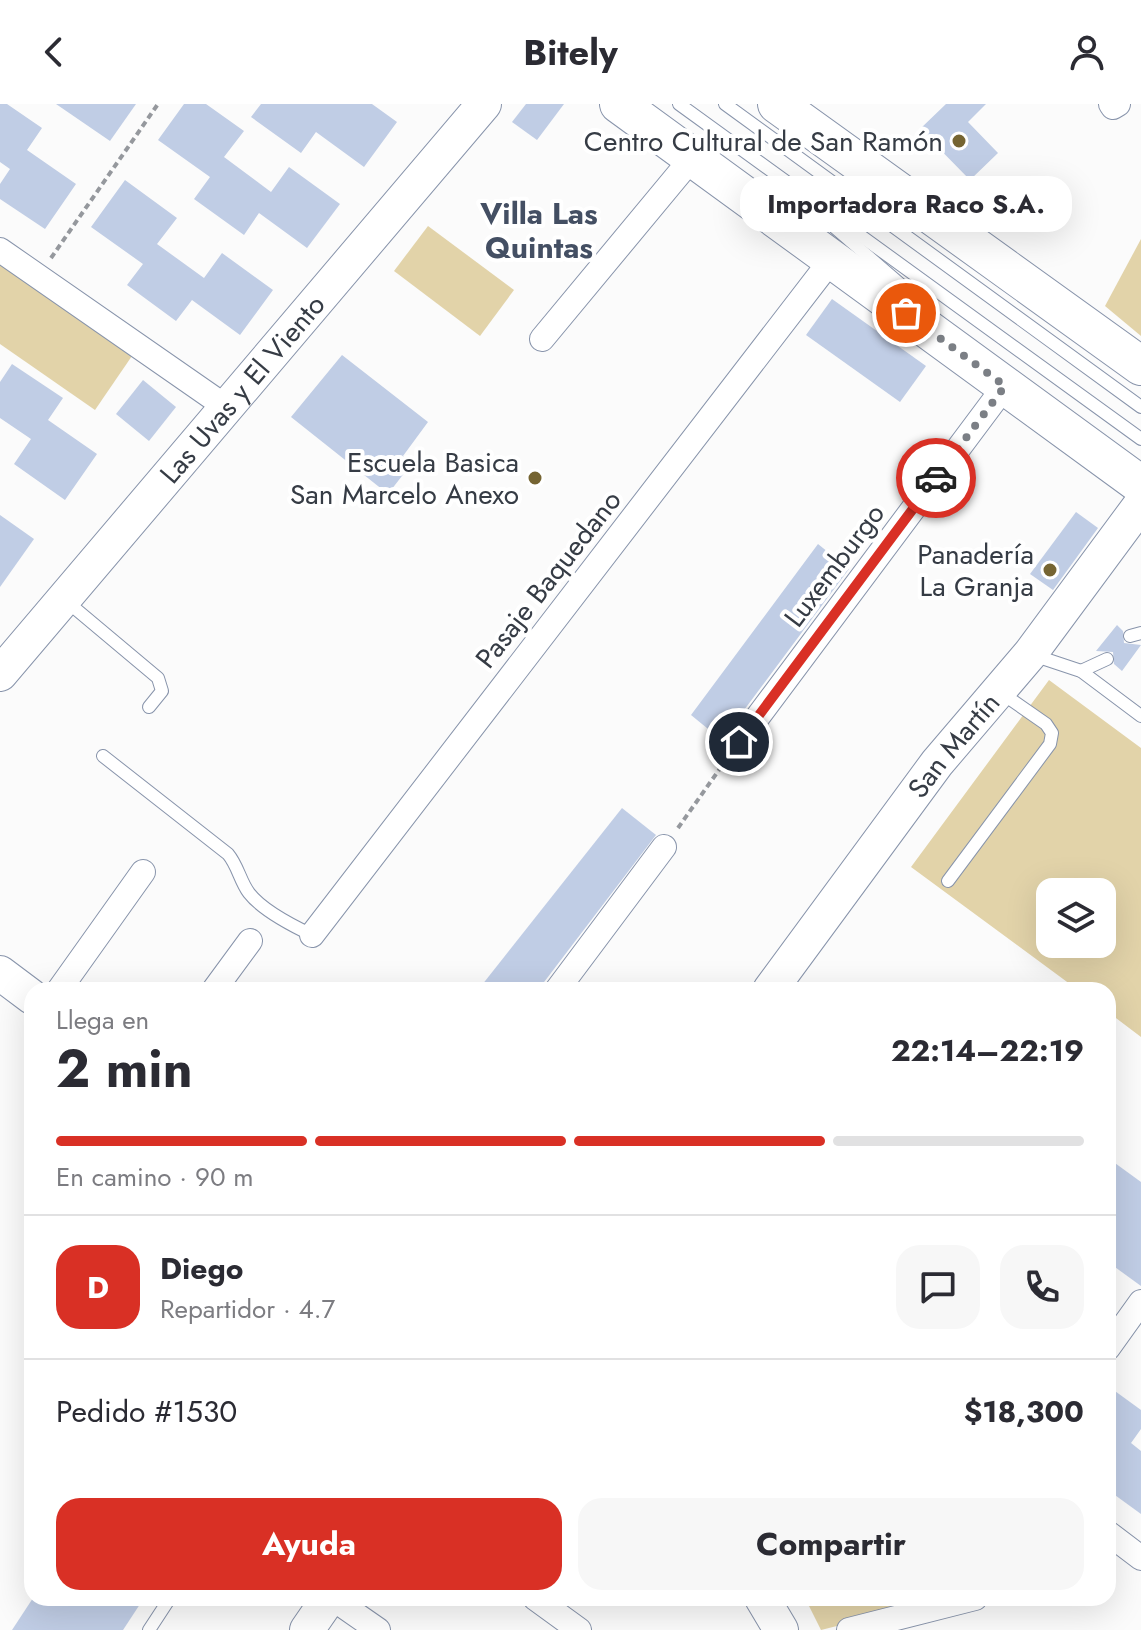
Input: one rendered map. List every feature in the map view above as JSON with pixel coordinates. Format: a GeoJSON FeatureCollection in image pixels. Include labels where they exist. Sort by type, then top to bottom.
{"type":"FeatureCollection","features":[{"type":"Feature","properties":{"kind":"main road"},"geometry":{"type":"LineString","coordinates":[[619,104],[1141,485]]}},
{"type":"Feature","properties":{"kind":"main road"},"geometry":{"type":"LineString","coordinates":[[777,104],[1141,366]]}},
{"type":"Feature","properties":{"kind":"street","name":"Las Uvas y El Viento"},"geometry":{"type":"LineString","coordinates":[[0,674],[484,104]]}},
{"type":"Feature","properties":{"kind":"street"},"geometry":{"type":"LineString","coordinates":[[542,339],[693,157]]}},
{"type":"Feature","properties":{"kind":"street"},"geometry":{"type":"LineString","coordinates":[[0,250],[226,407]]}},
{"type":"Feature","properties":{"kind":"street","name":"Pasaje Baquedano"},"geometry":{"type":"LineString","coordinates":[[312,935],[832,259]]}},
{"type":"Feature","properties":{"kind":"street","name":"Luxemburgo"},"geometry":{"type":"LineString","coordinates":[[739,742],[1005,386]]}},
{"type":"Feature","properties":{"kind":"street","name":"San Martín"},"geometry":{"type":"LineString","coordinates":[[776,982],[937,763],[1030,654],[1141,504]]}},
{"type":"Feature","properties":{"kind":"street"},"geometry":{"type":"LineString","coordinates":[[563,982],[664,847]]}},
{"type":"Feature","properties":{"kind":"street"},"geometry":{"type":"LineString","coordinates":[[65,982],[143,872]]}},
{"type":"Feature","properties":{"kind":"street"},"geometry":{"type":"LineString","coordinates":[[220,982],[250,941]]}},
{"type":"Feature","properties":{"kind":"street"},"geometry":{"type":"LineString","coordinates":[[0,973],[24,991]]}},
{"type":"Feature","properties":{"kind":"street"},"geometry":{"type":"LineString","coordinates":[[1116,1337],[1141,1302]]}},
{"type":"Feature","properties":{"kind":"street"},"geometry":{"type":"LineString","coordinates":[[1116,1539],[1141,1558]]}},
{"type":"Feature","properties":{"kind":"street"},"geometry":{"type":"LineString","coordinates":[[307,1630],[325,1606]]}},
{"type":"Feature","properties":{"kind":"street"},"geometry":{"type":"LineString","coordinates":[[343,1606],[378,1630]]}},
{"type":"Feature","properties":{"kind":"street"},"geometry":{"type":"LineString","coordinates":[[546,1606],[579,1630]]}},
{"type":"Feature","properties":{"kind":"street"},"geometry":{"type":"LineString","coordinates":[[767,1606],[781,1630]]}},
{"type":"Feature","properties":{"kind":"street"},"geometry":{"type":"LineString","coordinates":[[849,1630],[943,1606]]}},
{"type":"Feature","properties":{"kind":"lane"},"geometry":{"type":"LineString","coordinates":[[679,104],[1141,439]]}},
{"type":"Feature","properties":{"kind":"lane"},"geometry":{"type":"LineString","coordinates":[[725,104],[1141,407]]}},
{"type":"Feature","properties":{"kind":"lane"},"geometry":{"type":"LineString","coordinates":[[784,180],[873,263],[937,315]]}},
{"type":"Feature","properties":{"kind":"lane"},"geometry":{"type":"LineString","coordinates":[[962,336],[1005,386]]}},
{"type":"Feature","properties":{"kind":"lane"},"geometry":{"type":"LineString","coordinates":[[64,599],[158,678],[162,691],[149,707]]}},
{"type":"Feature","properties":{"kind":"lane"},"geometry":{"type":"LineString","coordinates":[[1030,654],[1081,671],[1141,716]]}},
{"type":"Feature","properties":{"kind":"lane"},"geometry":{"type":"LineString","coordinates":[[1081,671],[1107,659]]}},
{"type":"Feature","properties":{"kind":"lane"},"geometry":{"type":"LineString","coordinates":[[948,881],[1050,744],[1052,733],[1046,724],[999,691]]}},
{"type":"Feature","properties":{"kind":"lane"},"geometry":{"type":"LineString","coordinates":[[103,756],[228,854],[239,867],[249,893],[294,927],[312,935]]}},
{"type":"Feature","properties":{"kind":"lane"},"geometry":{"type":"LineString","coordinates":[[149,1630],[165,1606]]}},
{"type":"Feature","properties":{"kind":"path"},"geometry":{"type":"LineString","coordinates":[[38,276],[158,104]]}},
{"type":"Feature","properties":{"kind":"path"},"geometry":{"type":"LineString","coordinates":[[664,847],[739,742]]}},
{"type":"Feature","properties":{"kind":"shaded area"},"geometry":{"type":"Polygon","coordinates":[[[428,226],[514,290],[480,336],[394,271],[428,226]]]}},
{"type":"Feature","properties":{"kind":"shaded area"},"geometry":{"type":"Polygon","coordinates":[[[1141,239],[1141,336],[1105,306],[1141,239]]]}},
{"type":"Feature","properties":{"kind":"shaded area"},"geometry":{"type":"Polygon","coordinates":[[[0,260],[134,353],[95,410],[0,344],[0,260]]]}},
{"type":"Feature","properties":{"kind":"shaded area"},"geometry":{"type":"Polygon","coordinates":[[[1049,680],[1141,748],[1141,1037],[1116,1018],[1116,982],[1067,982],[911,867],[1049,680]]]}},
{"type":"Feature","properties":{"kind":"shaded area"},"geometry":{"type":"Polygon","coordinates":[[[809,1606],[916,1606],[821,1630],[809,1606]]]}},
{"type":"Feature","properties":{"kind":"building"},"geometry":{"type":"Polygon","coordinates":[[[0,104],[7,104],[42,128],[27,150],[76,184],[45,229],[0,199],[0,184],[10,169],[0,162],[0,104]]]}},
{"type":"Feature","properties":{"kind":"building"},"geometry":{"type":"Polygon","coordinates":[[[56,104],[136,104],[110,141],[56,104]]]}},
{"type":"Feature","properties":{"kind":"building"},"geometry":{"type":"Polygon","coordinates":[[[184,104],[206,104],[244,131],[224,157],[271,192],[289,167],[340,204],[307,248],[259,213],[244,235],[194,199],[210,177],[158,140],[184,104]]]}},
{"type":"Feature","properties":{"kind":"building"},"geometry":{"type":"Polygon","coordinates":[[[261,104],[372,104],[397,122],[364,167],[316,132],[301,153],[251,117],[261,104]]]}},
{"type":"Feature","properties":{"kind":"building"},"geometry":{"type":"Polygon","coordinates":[[[526,104],[564,104],[537,140],[512,122],[526,104]]]}},
{"type":"Feature","properties":{"kind":"building","name":"Centro Cultural de San Ramón"},"geometry":{"type":"Polygon","coordinates":[[[946,104],[986,104],[968,122],[998,153],[970,180],[920,129],[946,104]]]}},
{"type":"Feature","properties":{"kind":"building"},"geometry":{"type":"Polygon","coordinates":[[[125,180],[177,218],[157,244],[204,278],[222,253],[273,290],[240,335],[192,300],[176,321],[127,285],[143,264],[91,227],[125,180]]]}},
{"type":"Feature","properties":{"kind":"building"},"geometry":{"type":"Polygon","coordinates":[[[832,299],[926,366],[900,402],[806,335],[832,299]]]}},
{"type":"Feature","properties":{"kind":"building"},"geometry":{"type":"Polygon","coordinates":[[[342,355],[428,422],[403,456],[412,463],[388,494],[291,417],[342,355]]]}},
{"type":"Feature","properties":{"kind":"building"},"geometry":{"type":"Polygon","coordinates":[[[12,364],[63,398],[48,420],[97,454],[65,500],[14,464],[31,439],[0,418],[0,382],[12,364]]]}},
{"type":"Feature","properties":{"kind":"building"},"geometry":{"type":"Polygon","coordinates":[[[143,380],[176,407],[149,441],[116,414],[143,380]]]}},
{"type":"Feature","properties":{"kind":"building"},"geometry":{"type":"Polygon","coordinates":[[[1076,512],[1098,528],[1053,590],[1030,574],[1076,512]]]}},
{"type":"Feature","properties":{"kind":"building"},"geometry":{"type":"Polygon","coordinates":[[[0,515],[34,539],[0,587],[0,515]]]}},
{"type":"Feature","properties":{"kind":"building"},"geometry":{"type":"Polygon","coordinates":[[[818,544],[849,569],[727,733],[724,742],[691,715],[818,544]]]}},
{"type":"Feature","properties":{"kind":"building"},"geometry":{"type":"Polygon","coordinates":[[[1117,625],[1123,631],[1124,643],[1141,645],[1122,671],[1114,664],[1113,652],[1096,651],[1117,625]]]}},
{"type":"Feature","properties":{"kind":"building"},"geometry":{"type":"Polygon","coordinates":[[[622,808],[656,835],[544,982],[484,982],[622,808]]]}},
{"type":"Feature","properties":{"kind":"building"},"geometry":{"type":"Polygon","coordinates":[[[1116,1164],[1141,1182],[1141,1286],[1116,1268],[1116,1164]]]}},
{"type":"Feature","properties":{"kind":"building"},"geometry":{"type":"Polygon","coordinates":[[[1116,1392],[1141,1410],[1141,1429],[1131,1443],[1141,1451],[1141,1514],[1116,1496],[1116,1392]]]}},
{"type":"Feature","properties":{"kind":"building"},"geometry":{"type":"Polygon","coordinates":[[[28,1606],[139,1606],[123,1630],[12,1630],[28,1606]]]}},
{"type":"Feature","properties":{"kind":"way so far"},"geometry":{"type":"LineString","coordinates":[[906,313],[1005,386],[936,478]]}},
{"type":"Feature","properties":{"kind":"place","name":"Centro Cultural de San Ramón"},"geometry":{"type":"Point","coordinates":[959,141]}},
{"type":"Feature","properties":{"kind":"place","name":"Importadora Raco S.A."},"geometry":{"type":"Point","coordinates":[906,313]}},
{"type":"Feature","properties":{"kind":"place","name":"Escuela Basica San Marcelo Anexo"},"geometry":{"type":"Point","coordinates":[535,478]}},
{"type":"Feature","properties":{"kind":"place","name":"Panadería La Granja"},"geometry":{"type":"Point","coordinates":[1050,570]}},
{"type":"Feature","properties":{"kind":"district","name":"Villa Las Quintas"},"geometry":{"type":"Point","coordinates":[539,231]}},
{"type":"Feature","properties":{"kind":"route"},"geometry":{"type":"LineString","coordinates":[[739,742],[936,478]]}}]}
